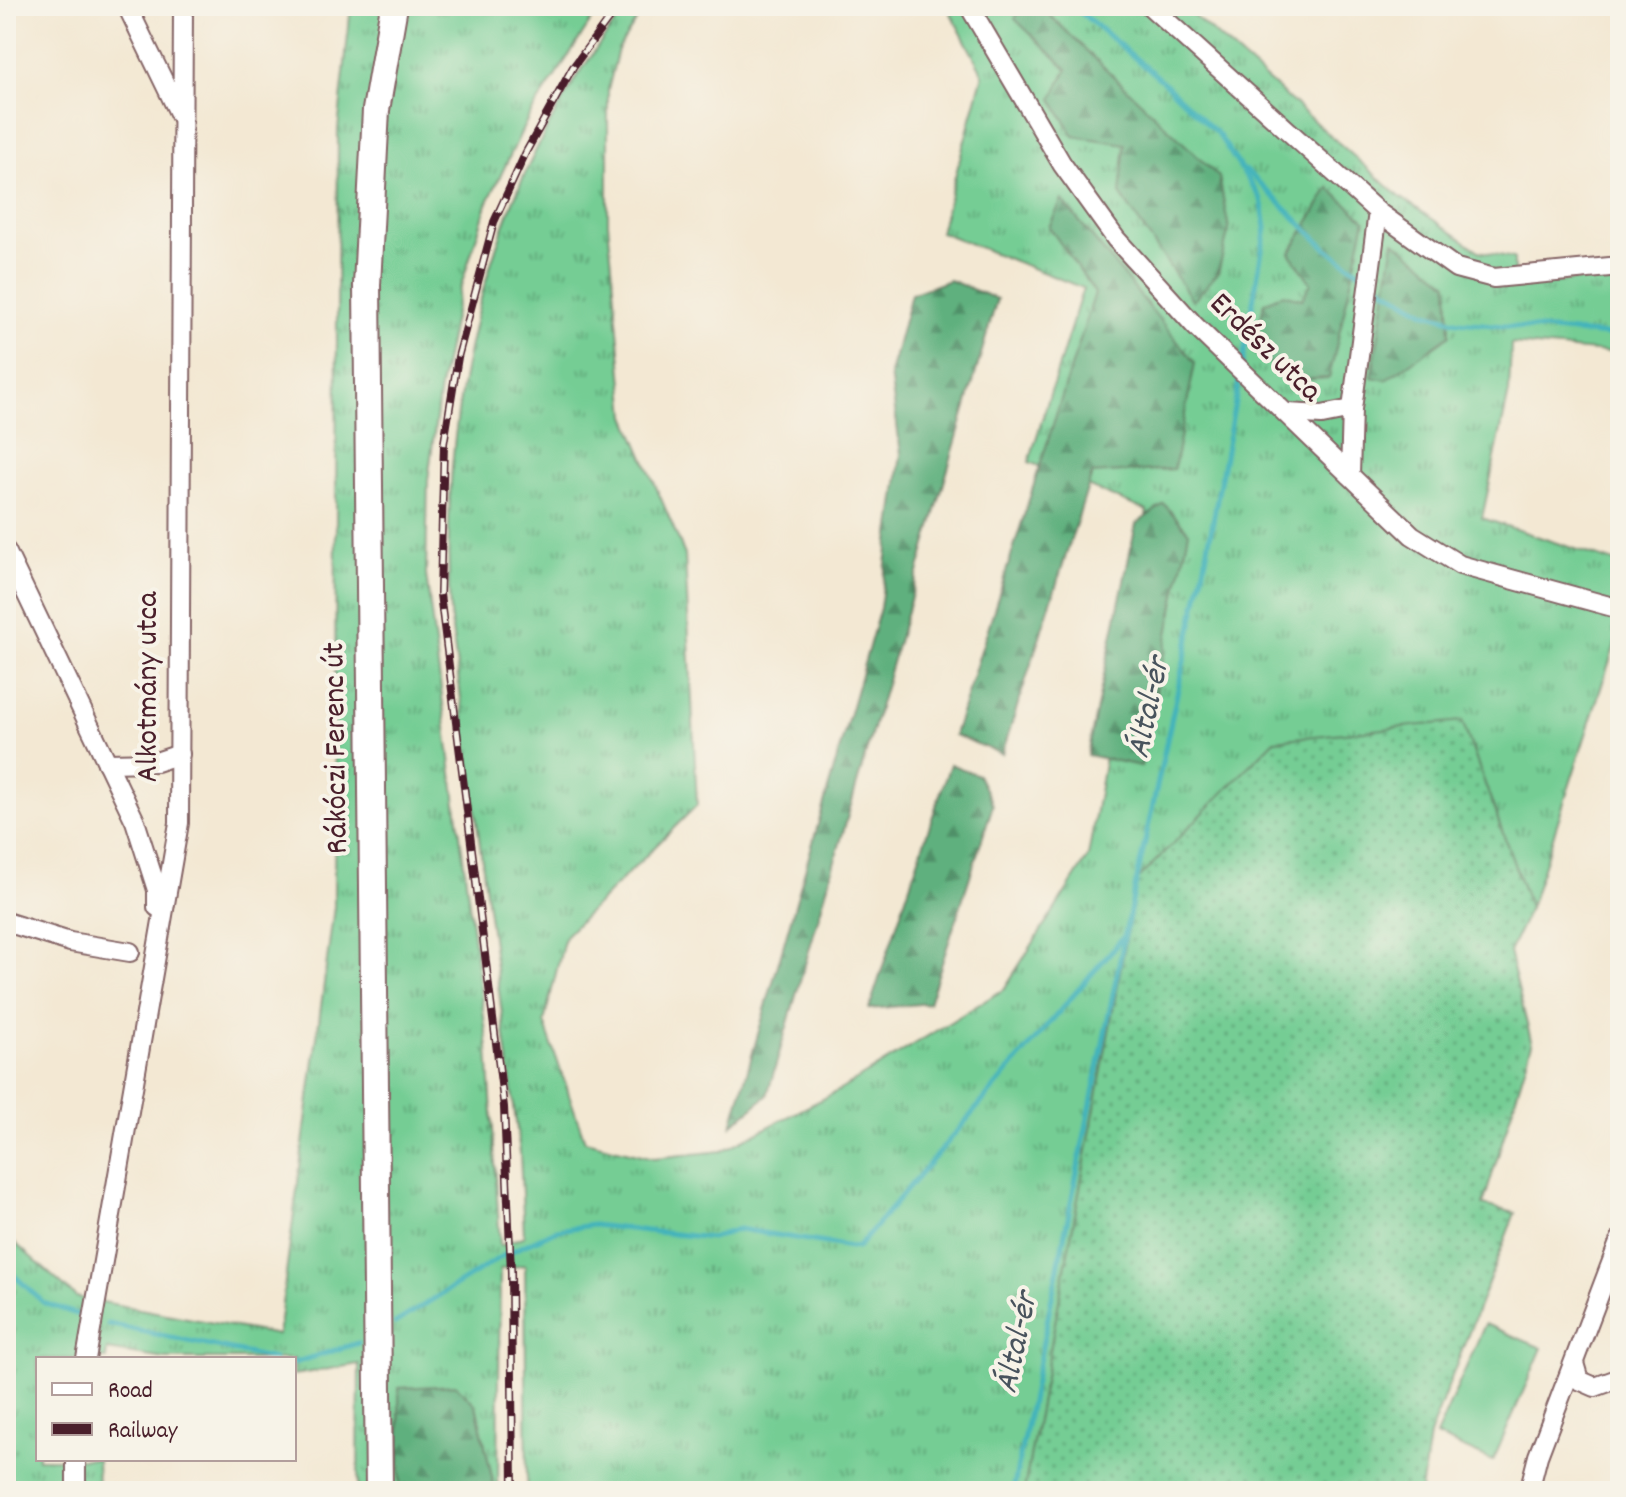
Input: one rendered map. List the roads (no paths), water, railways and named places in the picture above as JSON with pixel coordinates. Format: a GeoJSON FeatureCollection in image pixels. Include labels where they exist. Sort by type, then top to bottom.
{"type":"FeatureCollection","features":[{"type":"Feature","properties":{"kind":"main road","name":"Rákóczi Ferenc út"},"geometry":{"type":"LineString","coordinates":[[379,1491],[367,285],[376,110],[394,6]]}},
{"type":"Feature","properties":{"kind":"street"},"geometry":{"type":"LineString","coordinates":[[127,6],[182,119]]}},
{"type":"Feature","properties":{"kind":"street","name":"Alkotmány utca"},"geometry":{"type":"LineString","coordinates":[[86,1357],[157,937],[177,840],[183,6]]}},
{"type":"Feature","properties":{"kind":"street","name":"Erdész utca"},"geometry":{"type":"LineString","coordinates":[[969,6],[1089,205],[1195,326],[1412,535],[1460,565],[1620,609]]}},
{"type":"Feature","properties":{"kind":"street"},"geometry":{"type":"LineString","coordinates":[[1150,6],[1378,212],[1422,246],[1476,276],[1494,278],[1620,266]]}},
{"type":"Feature","properties":{"kind":"street"},"geometry":{"type":"LineString","coordinates":[[1350,475],[1352,409],[1368,307],[1378,212]]}},
{"type":"Feature","properties":{"kind":"street"},"geometry":{"type":"LineString","coordinates":[[1287,413],[1322,415],[1352,409]]}},
{"type":"Feature","properties":{"kind":"street"},"geometry":{"type":"LineString","coordinates":[[6,551],[148,857],[157,890],[157,937]]}},
{"type":"Feature","properties":{"kind":"street"},"geometry":{"type":"LineString","coordinates":[[107,763],[156,762],[180,754]]}},
{"type":"Feature","properties":{"kind":"street"},"geometry":{"type":"LineString","coordinates":[[6,922],[70,942],[130,952]]}},
{"type":"Feature","properties":{"kind":"street"},"geometry":{"type":"LineString","coordinates":[[1529,1491],[1538,1456],[1620,1240]]}},
{"type":"Feature","properties":{"kind":"street"},"geometry":{"type":"LineString","coordinates":[[1574,1363],[1579,1380],[1595,1387],[1620,1378]]}},
{"type":"Feature","properties":{"kind":"street"},"geometry":{"type":"LineString","coordinates":[[76,1461],[76,1491]]}},
{"type":"Feature","properties":{"kind":"waterway","name":"Által-ér"},"geometry":{"type":"LineString","coordinates":[[1073,6],[1159,78],[1218,134],[1261,199],[1266,227],[1242,365]]}},
{"type":"Feature","properties":{"kind":"waterway"},"geometry":{"type":"LineString","coordinates":[[1246,170],[1326,248],[1364,275]]}},
{"type":"Feature","properties":{"kind":"waterway"},"geometry":{"type":"LineString","coordinates":[[1372,281],[1424,312],[1458,322],[1620,336]]}},
{"type":"Feature","properties":{"kind":"waterway","name":"Által-ér"},"geometry":{"type":"LineString","coordinates":[[1013,1491],[1125,934],[1205,564],[1240,375]]}},
{"type":"Feature","properties":{"kind":"waterway"},"geometry":{"type":"LineString","coordinates":[[395,1323],[504,1255],[557,1230],[593,1225],[711,1238],[739,1229],[857,1248],[1125,935]]}},
{"type":"Feature","properties":{"kind":"waterway"},"geometry":{"type":"LineString","coordinates":[[6,1268],[44,1303],[85,1317]]}},
{"type":"Feature","properties":{"kind":"waterway"},"geometry":{"type":"LineString","coordinates":[[108,1324],[265,1357]]}},
{"type":"Feature","properties":{"kind":"waterway"},"geometry":{"type":"LineString","coordinates":[[296,1362],[358,1343]]}},
{"type":"Feature","properties":{"kind":"railway"},"geometry":{"type":"LineString","coordinates":[[513,1491],[511,1272],[504,1107],[440,594],[444,443],[458,357],[494,222],[526,152],[573,67],[618,6]]}}]}
